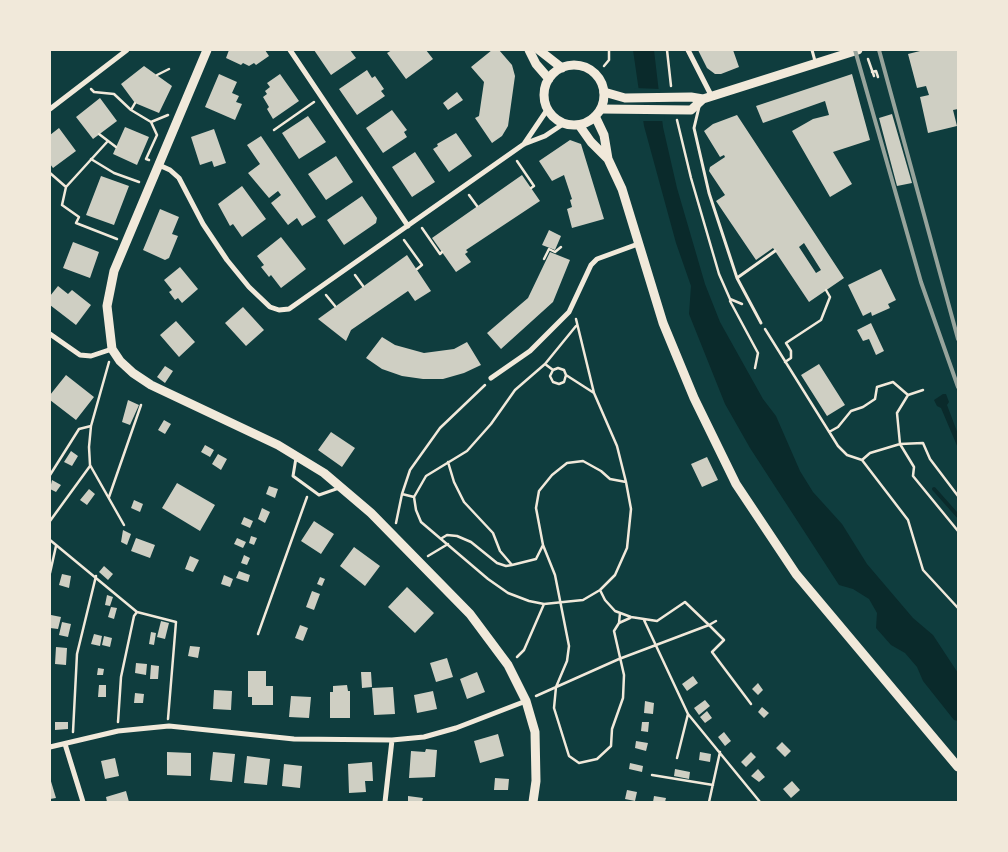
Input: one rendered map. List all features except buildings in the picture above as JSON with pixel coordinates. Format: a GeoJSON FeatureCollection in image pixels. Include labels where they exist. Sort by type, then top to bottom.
{"type":"FeatureCollection","features":[{"type":"Feature","properties":{"kind":"street"},"geometry":{"type":"LineString","coordinates":[[50,109],[127,50]]}},
{"type":"Feature","properties":{"kind":"street"},"geometry":{"type":"LineString","coordinates":[[207,50],[109,287],[107,306],[112,349],[120,361],[133,373],[151,384],[251,431],[296,455],[342,487],[394,535],[470,614],[508,665],[526,701],[535,732],[536,781],[533,802]]}},
{"type":"Feature","properties":{"kind":"street"},"geometry":{"type":"LineString","coordinates":[[290,50],[408,226]]}},
{"type":"Feature","properties":{"kind":"street"},"geometry":{"type":"LineString","coordinates":[[530,50],[536,64],[549,79]]}},
{"type":"Feature","properties":{"kind":"street"},"geometry":{"type":"LineString","coordinates":[[539,50],[562,68]]}},
{"type":"Feature","properties":{"kind":"street"},"geometry":{"type":"LineString","coordinates":[[688,50],[712,98]]}},
{"type":"Feature","properties":{"kind":"street"},"geometry":{"type":"LineString","coordinates":[[604,92],[615,96],[691,97],[703,100],[858,50]]}},
{"type":"Feature","properties":{"kind":"street"},"geometry":{"type":"LineString","coordinates":[[703,100],[691,110],[617,108],[598,113],[579,125],[563,124],[554,118],[548,110],[544,99],[545,88],[549,79],[562,68],[582,66],[591,70],[599,80],[604,92],[598,113],[608,159],[622,189],[672,346],[709,430],[747,504],[796,574],[958,767]]}},
{"type":"Feature","properties":{"kind":"street"},"geometry":{"type":"LineString","coordinates":[[524,144],[548,110]]}},
{"type":"Feature","properties":{"kind":"street"},"geometry":{"type":"LineString","coordinates":[[159,165],[170,170],[179,178],[203,224],[227,260],[249,287],[270,307],[279,310],[289,309],[524,144],[545,136],[563,124]]}},
{"type":"Feature","properties":{"kind":"street"},"geometry":{"type":"LineString","coordinates":[[579,125],[591,142],[608,159]]}},
{"type":"Feature","properties":{"kind":"street"},"geometry":{"type":"LineString","coordinates":[[491,378],[510,367],[554,329],[569,312],[591,265],[597,260],[638,244]]}},
{"type":"Feature","properties":{"kind":"street"},"geometry":{"type":"LineString","coordinates":[[50,334],[80,355],[91,356],[112,349]]}},
{"type":"Feature","properties":{"kind":"street"},"geometry":{"type":"LineString","coordinates":[[50,748],[118,730],[168,726],[294,739],[392,740],[424,737],[456,728],[526,701]]}},
{"type":"Feature","properties":{"kind":"street"},"geometry":{"type":"LineString","coordinates":[[385,802],[392,740]]}},
{"type":"Feature","properties":{"kind":"street"},"geometry":{"type":"LineString","coordinates":[[65,744],[83,802]]}},
{"type":"Feature","properties":{"kind":"lane"},"geometry":{"type":"LineString","coordinates":[[812,50],[816,64]]}},
{"type":"Feature","properties":{"kind":"lane"},"geometry":{"type":"LineString","coordinates":[[703,100],[696,114],[694,128],[709,193],[737,278],[761,324]]}},
{"type":"Feature","properties":{"kind":"lane"},"geometry":{"type":"LineString","coordinates":[[737,278],[775,251]]}},
{"type":"Feature","properties":{"kind":"lane"},"geometry":{"type":"LineString","coordinates":[[296,455],[293,476],[319,495],[342,487]]}},
{"type":"Feature","properties":{"kind":"path"},"geometry":{"type":"LineString","coordinates":[[604,66],[609,60],[609,50]]}},
{"type":"Feature","properties":{"kind":"path"},"geometry":{"type":"LineString","coordinates":[[667,50],[670,77]]}},
{"type":"Feature","properties":{"kind":"path"},"geometry":{"type":"LineString","coordinates":[[868,59],[873,74],[876,71],[878,77]]}},
{"type":"Feature","properties":{"kind":"path"},"geometry":{"type":"LineString","coordinates":[[157,75],[169,69]]}},
{"type":"Feature","properties":{"kind":"path"},"geometry":{"type":"LineString","coordinates":[[94,92],[114,94],[132,110],[151,122],[157,135],[146,159],[159,165]]}},
{"type":"Feature","properties":{"kind":"path"},"geometry":{"type":"LineString","coordinates":[[274,130],[322,96]]}},
{"type":"Feature","properties":{"kind":"path"},"geometry":{"type":"LineString","coordinates":[[132,110],[135,103]]}},
{"type":"Feature","properties":{"kind":"path"},"geometry":{"type":"LineString","coordinates":[[151,122],[170,114]]}},
{"type":"Feature","properties":{"kind":"path"},"geometry":{"type":"LineString","coordinates":[[678,124],[691,178],[716,264],[736,312],[758,353],[755,368]]}},
{"type":"Feature","properties":{"kind":"path"},"geometry":{"type":"LineString","coordinates":[[100,134],[107,142],[116,147]]}},
{"type":"Feature","properties":{"kind":"path"},"geometry":{"type":"LineString","coordinates":[[107,142],[66,187],[62,205],[79,217],[76,223],[127,242]]}},
{"type":"Feature","properties":{"kind":"path"},"geometry":{"type":"LineString","coordinates":[[91,159],[114,173],[150,186]]}},
{"type":"Feature","properties":{"kind":"path"},"geometry":{"type":"LineString","coordinates":[[517,161],[534,186],[531,188]]}},
{"type":"Feature","properties":{"kind":"path"},"geometry":{"type":"LineString","coordinates":[[50,173],[66,187]]}},
{"type":"Feature","properties":{"kind":"path"},"geometry":{"type":"LineString","coordinates":[[469,195],[477,206]]}},
{"type":"Feature","properties":{"kind":"path"},"geometry":{"type":"LineString","coordinates":[[422,228],[440,254],[442,252]]}},
{"type":"Feature","properties":{"kind":"path"},"geometry":{"type":"LineString","coordinates":[[404,240],[422,266],[417,269]]}},
{"type":"Feature","properties":{"kind":"path"},"geometry":{"type":"LineString","coordinates":[[544,259],[549,250],[555,252],[562,247]]}},
{"type":"Feature","properties":{"kind":"path"},"geometry":{"type":"LineString","coordinates":[[354,275],[363,286]]}},
{"type":"Feature","properties":{"kind":"path"},"geometry":{"type":"LineString","coordinates":[[785,362],[791,358],[786,343],[821,320],[830,297],[826,290]]}},
{"type":"Feature","properties":{"kind":"path"},"geometry":{"type":"LineString","coordinates":[[326,295],[335,306]]}},
{"type":"Feature","properties":{"kind":"path"},"geometry":{"type":"LineString","coordinates":[[576,326],[580,331],[594,393],[617,446],[626,482],[632,509],[628,548],[616,575],[600,590],[583,600],[544,604],[529,601],[508,593],[421,522],[416,510],[414,497],[426,476],[467,451],[491,424],[515,390],[545,364],[576,326],[578,296]]}},
{"type":"Feature","properties":{"kind":"path"},"geometry":{"type":"LineString","coordinates":[[730,299],[744,305],[741,310],[736,312]]}},
{"type":"Feature","properties":{"kind":"path"},"geometry":{"type":"LineString","coordinates":[[761,324],[838,446],[847,455],[862,460],[908,520],[923,570],[958,608]]}},
{"type":"Feature","properties":{"kind":"path"},"geometry":{"type":"LineString","coordinates":[[112,349],[89,434],[90,465],[124,526]]}},
{"type":"Feature","properties":{"kind":"path"},"geometry":{"type":"LineString","coordinates":[[545,364],[552,370]]}},
{"type":"Feature","properties":{"kind":"path"},"geometry":{"type":"LineString","coordinates":[[552,370],[558,368],[564,370],[566,375],[594,393]]}},
{"type":"Feature","properties":{"kind":"path"},"geometry":{"type":"LineString","coordinates":[[552,370],[550,376],[553,382],[558,384],[564,382],[566,375]]}},
{"type":"Feature","properties":{"kind":"path"},"geometry":{"type":"LineString","coordinates":[[829,432],[838,427],[850,411],[863,407],[875,399],[876,387],[893,382],[908,395]]}},
{"type":"Feature","properties":{"kind":"path"},"geometry":{"type":"LineString","coordinates":[[394,535],[402,494],[410,470],[440,428],[482,389]]}},
{"type":"Feature","properties":{"kind":"path"},"geometry":{"type":"LineString","coordinates":[[923,390],[908,395],[897,413],[900,444],[914,467],[913,476],[958,531]]}},
{"type":"Feature","properties":{"kind":"path"},"geometry":{"type":"LineString","coordinates":[[109,498],[141,405]]}},
{"type":"Feature","properties":{"kind":"path"},"geometry":{"type":"LineString","coordinates":[[50,475],[80,430],[91,426]]}},
{"type":"Feature","properties":{"kind":"path"},"geometry":{"type":"LineString","coordinates":[[862,460],[870,453],[900,444],[923,443],[930,459],[958,496]]}},
{"type":"Feature","properties":{"kind":"path"},"geometry":{"type":"LineString","coordinates":[[448,462],[454,482],[464,502],[493,533],[500,551],[512,565]]}},
{"type":"Feature","properties":{"kind":"path"},"geometry":{"type":"LineString","coordinates":[[620,613],[619,623],[614,631],[624,675],[623,698],[612,729],[610,746],[597,759],[579,763],[569,756],[554,708],[556,688],[567,661],[569,646],[562,601],[555,575],[543,545],[536,508],[539,492],[552,475],[567,463],[583,462],[610,479],[626,482]]}},
{"type":"Feature","properties":{"kind":"path"},"geometry":{"type":"LineString","coordinates":[[50,521],[90,465]]}},
{"type":"Feature","properties":{"kind":"path"},"geometry":{"type":"LineString","coordinates":[[258,634],[311,489]]}},
{"type":"Feature","properties":{"kind":"path"},"geometry":{"type":"LineString","coordinates":[[402,494],[414,497]]}},
{"type":"Feature","properties":{"kind":"path"},"geometry":{"type":"LineString","coordinates":[[442,538],[447,535],[457,536],[471,542],[497,563],[506,566],[536,559],[543,545]]}},
{"type":"Feature","properties":{"kind":"path"},"geometry":{"type":"LineString","coordinates":[[50,540],[96,576],[137,612],[176,622],[168,726]]}},
{"type":"Feature","properties":{"kind":"path"},"geometry":{"type":"LineString","coordinates":[[419,562],[448,544]]}},
{"type":"Feature","properties":{"kind":"path"},"geometry":{"type":"LineString","coordinates":[[50,573],[56,546]]}},
{"type":"Feature","properties":{"kind":"path"},"geometry":{"type":"LineString","coordinates":[[75,741],[72,733],[77,654],[96,576]]}},
{"type":"Feature","properties":{"kind":"path"},"geometry":{"type":"LineString","coordinates":[[600,590],[605,600],[620,613],[644,620],[657,621],[685,602],[724,640],[712,652],[751,704]]}},
{"type":"Feature","properties":{"kind":"path"},"geometry":{"type":"LineString","coordinates":[[508,665],[524,650],[544,604]]}},
{"type":"Feature","properties":{"kind":"path"},"geometry":{"type":"LineString","coordinates":[[118,730],[121,677],[134,616],[137,612]]}},
{"type":"Feature","properties":{"kind":"path"},"geometry":{"type":"LineString","coordinates":[[619,623],[631,617]]}},
{"type":"Feature","properties":{"kind":"path"},"geometry":{"type":"LineString","coordinates":[[644,620],[673,686],[688,714],[760,802]]}},
{"type":"Feature","properties":{"kind":"path"},"geometry":{"type":"LineString","coordinates":[[526,701],[619,658],[655,646],[716,621]]}},
{"type":"Feature","properties":{"kind":"path"},"geometry":{"type":"LineString","coordinates":[[677,758],[688,714]]}},
{"type":"Feature","properties":{"kind":"path"},"geometry":{"type":"LineString","coordinates":[[709,802],[720,752]]}},
{"type":"Feature","properties":{"kind":"path"},"geometry":{"type":"LineString","coordinates":[[652,775],[713,785]]}},
{"type":"Feature","properties":{"kind":"water"},"geometry":{"type":"Polygon","coordinates":[[[633,50],[654,50],[663,127],[677,188],[705,284],[720,322],[763,399],[776,416],[800,471],[813,492],[842,524],[867,564],[913,618],[933,635],[958,673],[958,721],[954,720],[923,681],[917,667],[905,653],[891,645],[876,628],[877,613],[869,599],[853,589],[839,585],[750,448],[725,404],[689,314],[691,286],[676,243],[644,126],[633,50]]]}},
{"type":"Feature","properties":{"kind":"water"},"geometry":{"type":"Polygon","coordinates":[[[946,394],[949,402],[947,405],[958,434],[958,448],[941,408],[937,406],[934,400],[946,394]]]}},
{"type":"Feature","properties":{"kind":"pier"},"geometry":{"type":"Polygon","coordinates":[[[634,88],[660,89],[665,121],[640,121],[634,88]]]}},
{"type":"Feature","properties":{"kind":"waterway"},"geometry":{"type":"LineString","coordinates":[[934,489],[958,516]]}},
{"type":"Feature","properties":{"kind":"railway"},"geometry":{"type":"LineString","coordinates":[[855,50],[921,282],[958,387]]}},
{"type":"Feature","properties":{"kind":"railway"},"geometry":{"type":"LineString","coordinates":[[879,50],[958,339]]}}]}
